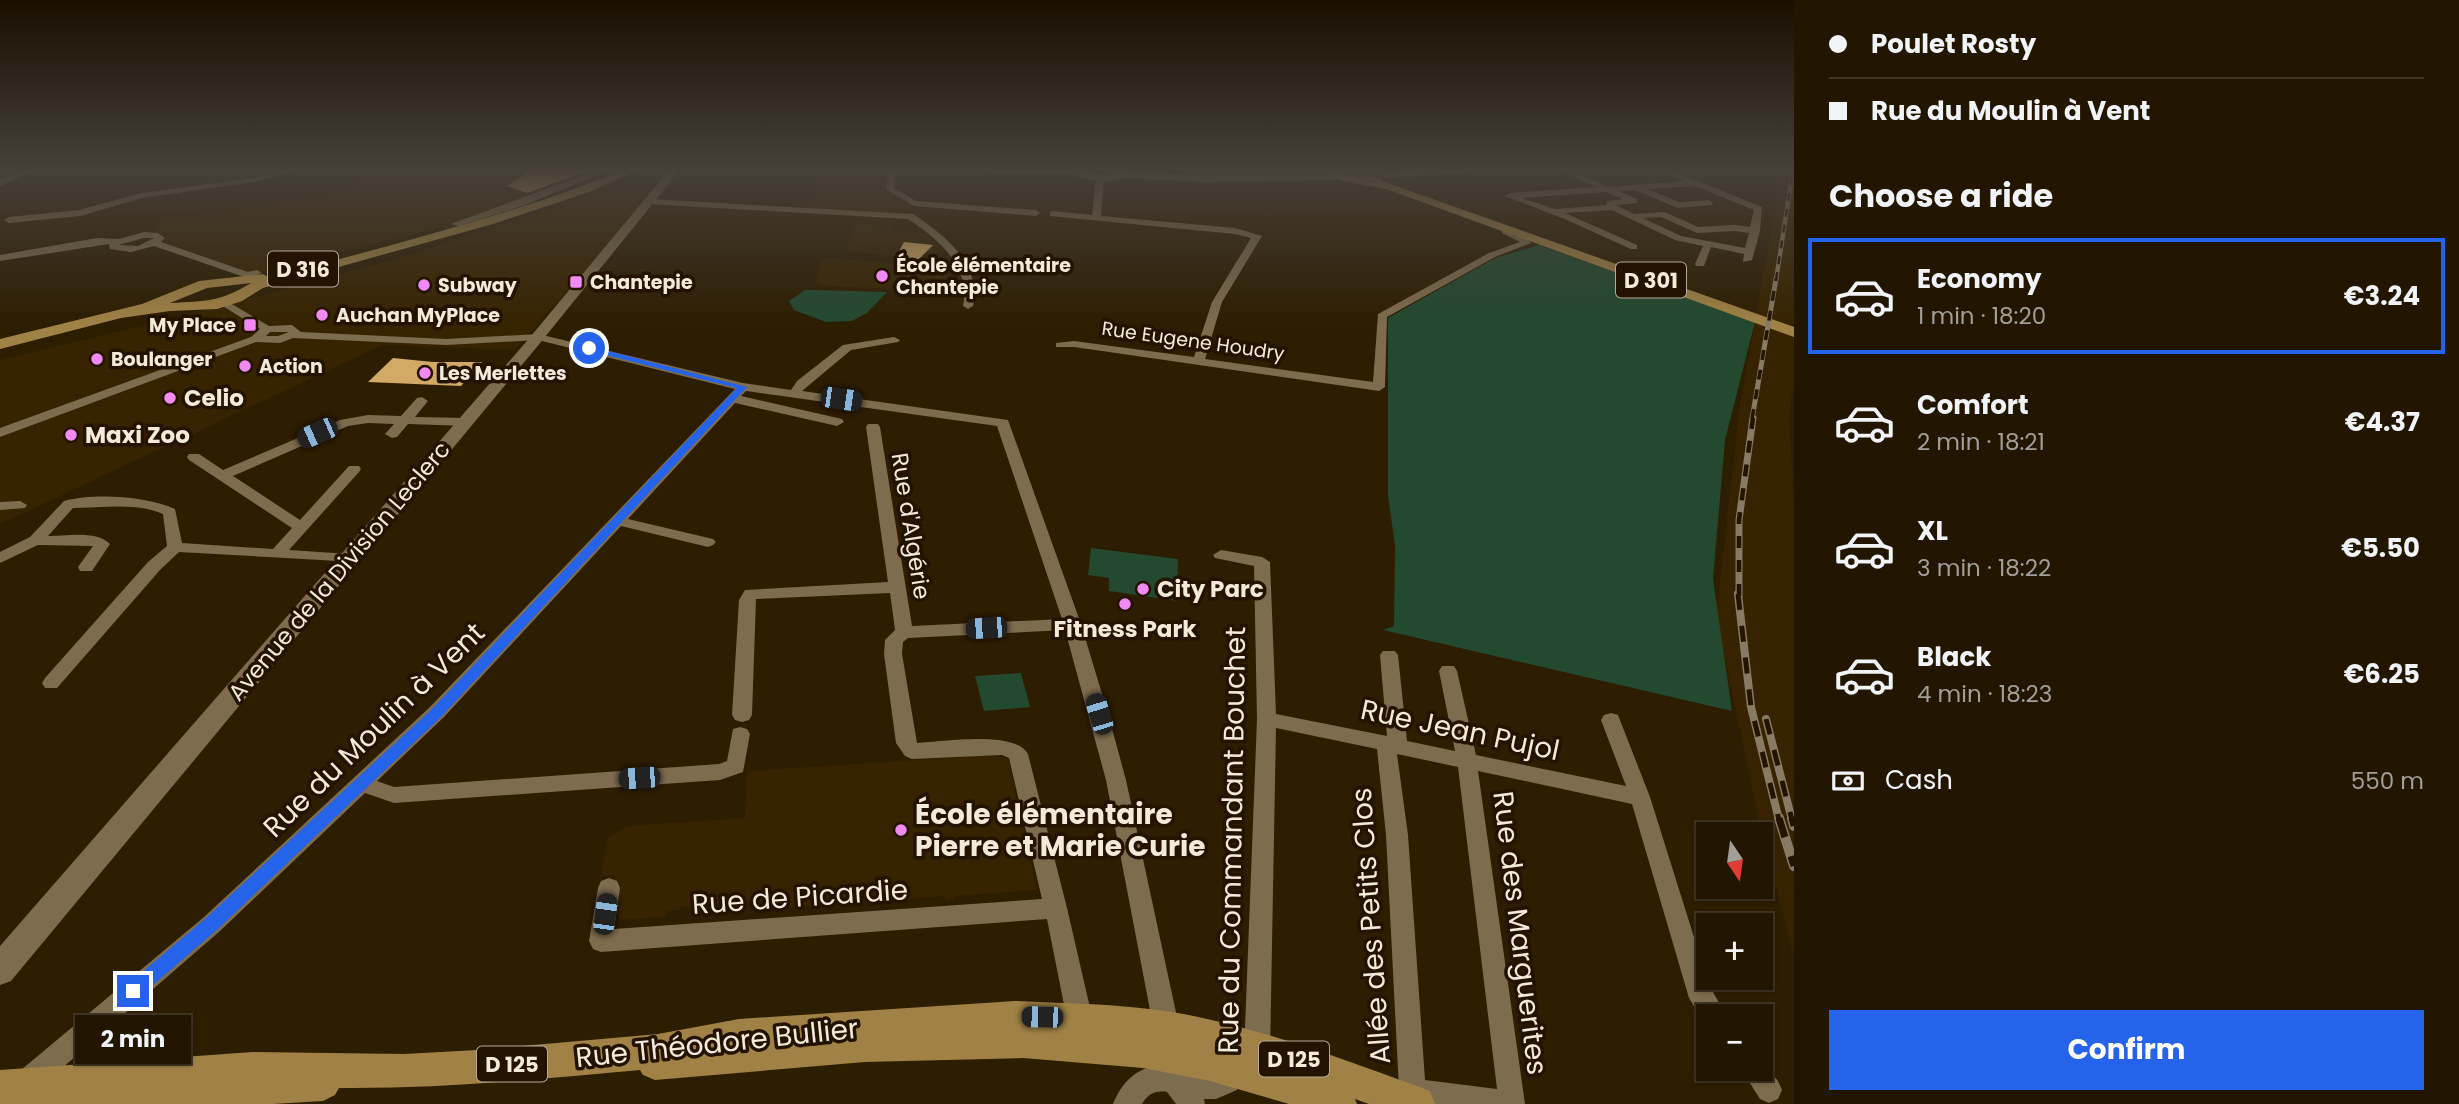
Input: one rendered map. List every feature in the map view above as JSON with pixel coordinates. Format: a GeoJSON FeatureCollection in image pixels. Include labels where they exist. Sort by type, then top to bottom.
{"type":"FeatureCollection","features":[{"type":"Feature","properties":{"kind":"main road","name":"D 316"},"geometry":{"type":"LineString","coordinates":[[245,286],[488,222]]}},
{"type":"Feature","properties":{"kind":"main road","name":"Avenue de la Division Leclerc"},"geometry":{"type":"LineString","coordinates":[[0,970],[634,222]]}},
{"type":"Feature","properties":{"kind":"main road","name":"D 301"},"geometry":{"type":"LineString","coordinates":[[1485,222],[1755,315]]}},
{"type":"Feature","properties":{"kind":"main road","name":"D 301"},"geometry":{"type":"LineString","coordinates":[[1510,222],[1791,329]]}},
{"type":"Feature","properties":{"kind":"main road"},"geometry":{"type":"LineString","coordinates":[[183,301],[204,284],[245,286]]}},
{"type":"Feature","properties":{"kind":"main road"},"geometry":{"type":"LineString","coordinates":[[0,344],[183,301],[225,303],[245,286]]}},
{"type":"Feature","properties":{"kind":"main road"},"geometry":{"type":"LineString","coordinates":[[0,949],[29,936]]}},
{"type":"Feature","properties":{"kind":"main road","name":"Rue Théodore Bullier"},"geometry":{"type":"LineString","coordinates":[[7,1093],[253,1069],[404,1071],[477,1067],[659,1051],[728,1037],[1003,1017],[1082,1031],[1177,1068],[1243,1059],[1411,1100]]}},
{"type":"Feature","properties":{"kind":"main road","name":"Rue Théodore Bullier"},"geometry":{"type":"LineString","coordinates":[[1243,1059],[1339,1104]]}},
{"type":"Feature","properties":{"kind":"street"},"geometry":{"type":"LineString","coordinates":[[456,224],[463,222]]}},
{"type":"Feature","properties":{"kind":"street"},"geometry":{"type":"LineString","coordinates":[[918,222],[943,244],[966,273],[971,296],[968,306]]}},
{"type":"Feature","properties":{"kind":"street"},"geometry":{"type":"LineString","coordinates":[[1132,222],[1251,233],[1257,236],[1217,302],[1199,360]]}},
{"type":"Feature","properties":{"kind":"street","name":"Rue Eugene Houdry"},"geometry":{"type":"LineString","coordinates":[[1060,345],[1074,344],[1199,360],[1379,387],[1382,316],[1492,255],[1526,243],[1520,236],[1483,222]]}},
{"type":"Feature","properties":{"kind":"street"},"geometry":{"type":"LineString","coordinates":[[1576,222],[1634,247]]}},
{"type":"Feature","properties":{"kind":"street"},"geometry":{"type":"LineString","coordinates":[[1643,222],[1678,238],[1749,256],[1757,222]]}},
{"type":"Feature","properties":{"kind":"street"},"geometry":{"type":"LineString","coordinates":[[1678,222],[1697,230],[1735,228],[1755,231]]}},
{"type":"Feature","properties":{"kind":"street"},"geometry":{"type":"LineString","coordinates":[[0,258],[150,234],[159,236],[154,243],[247,275],[257,273]]}},
{"type":"Feature","properties":{"kind":"street"},"geometry":{"type":"LineString","coordinates":[[1700,264],[1708,244]]}},
{"type":"Feature","properties":{"kind":"street"},"geometry":{"type":"LineString","coordinates":[[225,303],[267,329],[292,328],[296,330],[294,335]]}},
{"type":"Feature","properties":{"kind":"street"},"geometry":{"type":"LineString","coordinates":[[0,433],[255,339],[267,329]]}},
{"type":"Feature","properties":{"kind":"street"},"geometry":{"type":"LineString","coordinates":[[255,339],[280,340],[294,335],[446,342],[538,337],[837,422]]}},
{"type":"Feature","properties":{"kind":"street"},"geometry":{"type":"LineString","coordinates":[[795,393],[801,384],[847,347],[894,340]]}},
{"type":"Feature","properties":{"kind":"street"},"geometry":{"type":"LineString","coordinates":[[737,393],[795,393],[1004,428]]}},
{"type":"Feature","properties":{"kind":"street","name":"Rue du Moulin à Vent"},"geometry":{"type":"LineString","coordinates":[[7,1093],[212,924],[363,784],[437,712],[737,393]]}},
{"type":"Feature","properties":{"kind":"street"},"geometry":{"type":"LineString","coordinates":[[392,434],[422,401]]}},
{"type":"Feature","properties":{"kind":"street"},"geometry":{"type":"LineString","coordinates":[[223,475],[345,423],[368,419],[466,422]]}},
{"type":"Feature","properties":{"kind":"street"},"geometry":{"type":"LineString","coordinates":[[932,420],[1004,428]]}},
{"type":"Feature","properties":{"kind":"street","name":"Rue d'Algérie"},"geometry":{"type":"LineString","coordinates":[[873,427],[904,632]]}},
{"type":"Feature","properties":{"kind":"street"},"geometry":{"type":"LineString","coordinates":[[1004,428],[1072,624],[1116,780],[1177,1068],[1207,1091],[1218,1089],[1228,1081],[1243,1059]]}},
{"type":"Feature","properties":{"kind":"street"},"geometry":{"type":"LineString","coordinates":[[194,457],[300,527]]}},
{"type":"Feature","properties":{"kind":"street"},"geometry":{"type":"LineString","coordinates":[[276,554],[354,469]]}},
{"type":"Feature","properties":{"kind":"street"},"geometry":{"type":"LineString","coordinates":[[0,558],[35,540],[69,504],[142,504],[163,508],[170,512],[175,547]]}},
{"type":"Feature","properties":{"kind":"street"},"geometry":{"type":"LineString","coordinates":[[0,506],[20,506]]}},
{"type":"Feature","properties":{"kind":"street"},"geometry":{"type":"LineString","coordinates":[[617,521],[708,542]]}},
{"type":"Feature","properties":{"kind":"street"},"geometry":{"type":"LineString","coordinates":[[35,540],[95,541],[102,544],[86,567]]}},
{"type":"Feature","properties":{"kind":"street"},"geometry":{"type":"LineString","coordinates":[[51,683],[154,566],[175,547],[349,559]]}},
{"type":"Feature","properties":{"kind":"street","name":"Rue du Commandant Bouchet"},"geometry":{"type":"LineString","coordinates":[[1222,555],[1262,562],[1268,719],[1243,1059]]}},
{"type":"Feature","properties":{"kind":"street"},"geometry":{"type":"LineString","coordinates":[[363,784],[394,795],[720,772],[736,766],[741,725],[747,600],[751,594],[897,587]]}},
{"type":"Feature","properties":{"kind":"street"},"geometry":{"type":"LineString","coordinates":[[1072,624],[904,632],[894,640],[893,654],[906,743],[912,751],[1004,747],[1018,754],[1056,908],[1082,1031]]}},
{"type":"Feature","properties":{"kind":"street","name":"Allée des Petits Clos"},"geometry":{"type":"LineString","coordinates":[[1389,655],[1411,1100]]}},
{"type":"Feature","properties":{"kind":"street","name":"Rue des Marguerites"},"geometry":{"type":"LineString","coordinates":[[1411,1100],[1512,1104],[1467,761],[1448,671]]}},
{"type":"Feature","properties":{"kind":"street","name":"Rue Jean Pujol"},"geometry":{"type":"LineString","coordinates":[[1268,719],[1640,797]]}},
{"type":"Feature","properties":{"kind":"street"},"geometry":{"type":"LineString","coordinates":[[1611,720],[1640,797],[1698,989],[1707,1004]]}},
{"type":"Feature","properties":{"kind":"street","name":"Rue de Picardie"},"geometry":{"type":"LineString","coordinates":[[609,888],[601,941],[1056,908]]}},
{"type":"Feature","properties":{"kind":"street"},"geometry":{"type":"LineString","coordinates":[[1126,1104],[1133,1090],[1147,1081],[1158,1080],[1177,1068]]}},
{"type":"Feature","properties":{"kind":"shaded area"},"geometry":{"type":"Polygon","coordinates":[[[173,222],[474,222],[449,230],[441,227],[253,274],[173,248],[155,233],[160,224],[173,222]]]}},
{"type":"Feature","properties":{"kind":"shaded area","name":"My Place"},"geometry":{"type":"Polygon","coordinates":[[[513,222],[627,222],[515,350],[383,345],[0,524],[0,360],[226,305],[406,256],[513,222]]]}},
{"type":"Feature","properties":{"kind":"shaded area"},"geometry":{"type":"Polygon","coordinates":[[[1773,222],[1794,222],[1794,394],[1792,390],[1789,418],[1794,500],[1794,958],[1773,875],[1773,822],[1760,822],[1716,616],[1740,405],[1773,222]]]}},
{"type":"Feature","properties":{"kind":"shaded area"},"geometry":{"type":"Polygon","coordinates":[[[856,225],[894,227],[894,232],[926,233],[945,252],[927,251],[919,259],[844,251],[856,225]]]}},
{"type":"Feature","properties":{"kind":"shaded area","name":"École élémentaire Chantepie"},"geometry":{"type":"Polygon","coordinates":[[[828,258],[948,268],[946,288],[922,290],[825,286],[816,283],[821,261],[828,258]]]}},
{"type":"Feature","properties":{"kind":"shaded area","name":"École élémentaire Pierre et Marie Curie"},"geometry":{"type":"Polygon","coordinates":[[[993,755],[1008,759],[1037,890],[955,896],[955,900],[945,901],[944,896],[848,904],[848,907],[838,908],[837,904],[768,909],[767,901],[681,907],[680,910],[667,909],[666,917],[619,920],[614,875],[600,877],[608,838],[626,826],[745,818],[747,771],[993,755]]]}},
{"type":"Feature","properties":{"kind":"green space"},"geometry":{"type":"Polygon","coordinates":[[[1539,245],[1755,322],[1725,440],[1713,579],[1732,711],[1383,630],[1394,626],[1395,545],[1388,496],[1388,318],[1495,258],[1539,245]]]}},
{"type":"Feature","properties":{"kind":"green space"},"geometry":{"type":"Polygon","coordinates":[[[805,290],[887,292],[867,313],[852,321],[826,322],[794,310],[789,301],[805,290]]]}},
{"type":"Feature","properties":{"kind":"green space"},"geometry":{"type":"Polygon","coordinates":[[[1091,548],[1178,559],[1177,601],[1109,591],[1109,578],[1088,575],[1091,548]]]}},
{"type":"Feature","properties":{"kind":"green space"},"geometry":{"type":"Polygon","coordinates":[[[1021,673],[1030,707],[984,711],[975,676],[1021,673]]]}},
{"type":"Feature","properties":{"kind":"building"},"geometry":{"type":"Polygon","coordinates":[[[904,242],[933,245],[919,259],[896,257],[904,242]]]}},
{"type":"Feature","properties":{"kind":"building","name":"Les Merlettes"},"geometry":{"type":"Polygon","coordinates":[[[393,358],[433,362],[482,362],[461,386],[368,382],[393,358]]]}},
{"type":"Feature","properties":{"kind":"railway"},"geometry":{"type":"LineString","coordinates":[[1776,280],[1785,222]]}},
{"type":"Feature","properties":{"kind":"railway"},"geometry":{"type":"LineString","coordinates":[[1752,419],[1776,279]]}},
{"type":"Feature","properties":{"kind":"railway"},"geometry":{"type":"LineString","coordinates":[[1739,596],[1739,520],[1753,418]]}},
{"type":"Feature","properties":{"kind":"railway"},"geometry":{"type":"LineString","coordinates":[[1738,594],[1751,707],[1779,820]]}},
{"type":"Feature","properties":{"kind":"railway"},"geometry":{"type":"LineString","coordinates":[[1766,719],[1792,820]]}},
{"type":"Feature","properties":{"kind":"railway"},"geometry":{"type":"LineString","coordinates":[[1779,818],[1794,866]]}},
{"type":"Feature","properties":{"kind":"railway"},"geometry":{"type":"LineString","coordinates":[[1792,818],[1794,826]]}},
{"type":"Feature","properties":{"kind":"place","name":"École élémentaire Chantepie"},"geometry":{"type":"Point","coordinates":[882,276]}},
{"type":"Feature","properties":{"kind":"place","name":"Chantepie"},"geometry":{"type":"Point","coordinates":[576,282]}},
{"type":"Feature","properties":{"kind":"place","name":"Subway"},"geometry":{"type":"Point","coordinates":[424,285]}},
{"type":"Feature","properties":{"kind":"place","name":"Auchan MyPlace"},"geometry":{"type":"Point","coordinates":[322,315]}},
{"type":"Feature","properties":{"kind":"place","name":"My Place"},"geometry":{"type":"Point","coordinates":[250,325]}},
{"type":"Feature","properties":{"kind":"place","name":"Boulanger"},"geometry":{"type":"Point","coordinates":[97,359]}},
{"type":"Feature","properties":{"kind":"place","name":"Action"},"geometry":{"type":"Point","coordinates":[245,366]}},
{"type":"Feature","properties":{"kind":"place","name":"Les Merlettes"},"geometry":{"type":"Point","coordinates":[425,373]}},
{"type":"Feature","properties":{"kind":"place","name":"Celio"},"geometry":{"type":"Point","coordinates":[170,398]}},
{"type":"Feature","properties":{"kind":"place","name":"Maxi Zoo"},"geometry":{"type":"Point","coordinates":[71,435]}},
{"type":"Feature","properties":{"kind":"place","name":"City Parc"},"geometry":{"type":"Point","coordinates":[1143,589]}},
{"type":"Feature","properties":{"kind":"place","name":"Fitness Park"},"geometry":{"type":"Point","coordinates":[1125,604]}},
{"type":"Feature","properties":{"kind":"place","name":"École élémentaire Pierre et Marie Curie"},"geometry":{"type":"Point","coordinates":[901,830]}},
{"type":"Feature","properties":{"kind":"route"},"geometry":{"type":"LineString","coordinates":[[133,991],[212,924],[437,712],[743,387],[589,348]]}}]}
